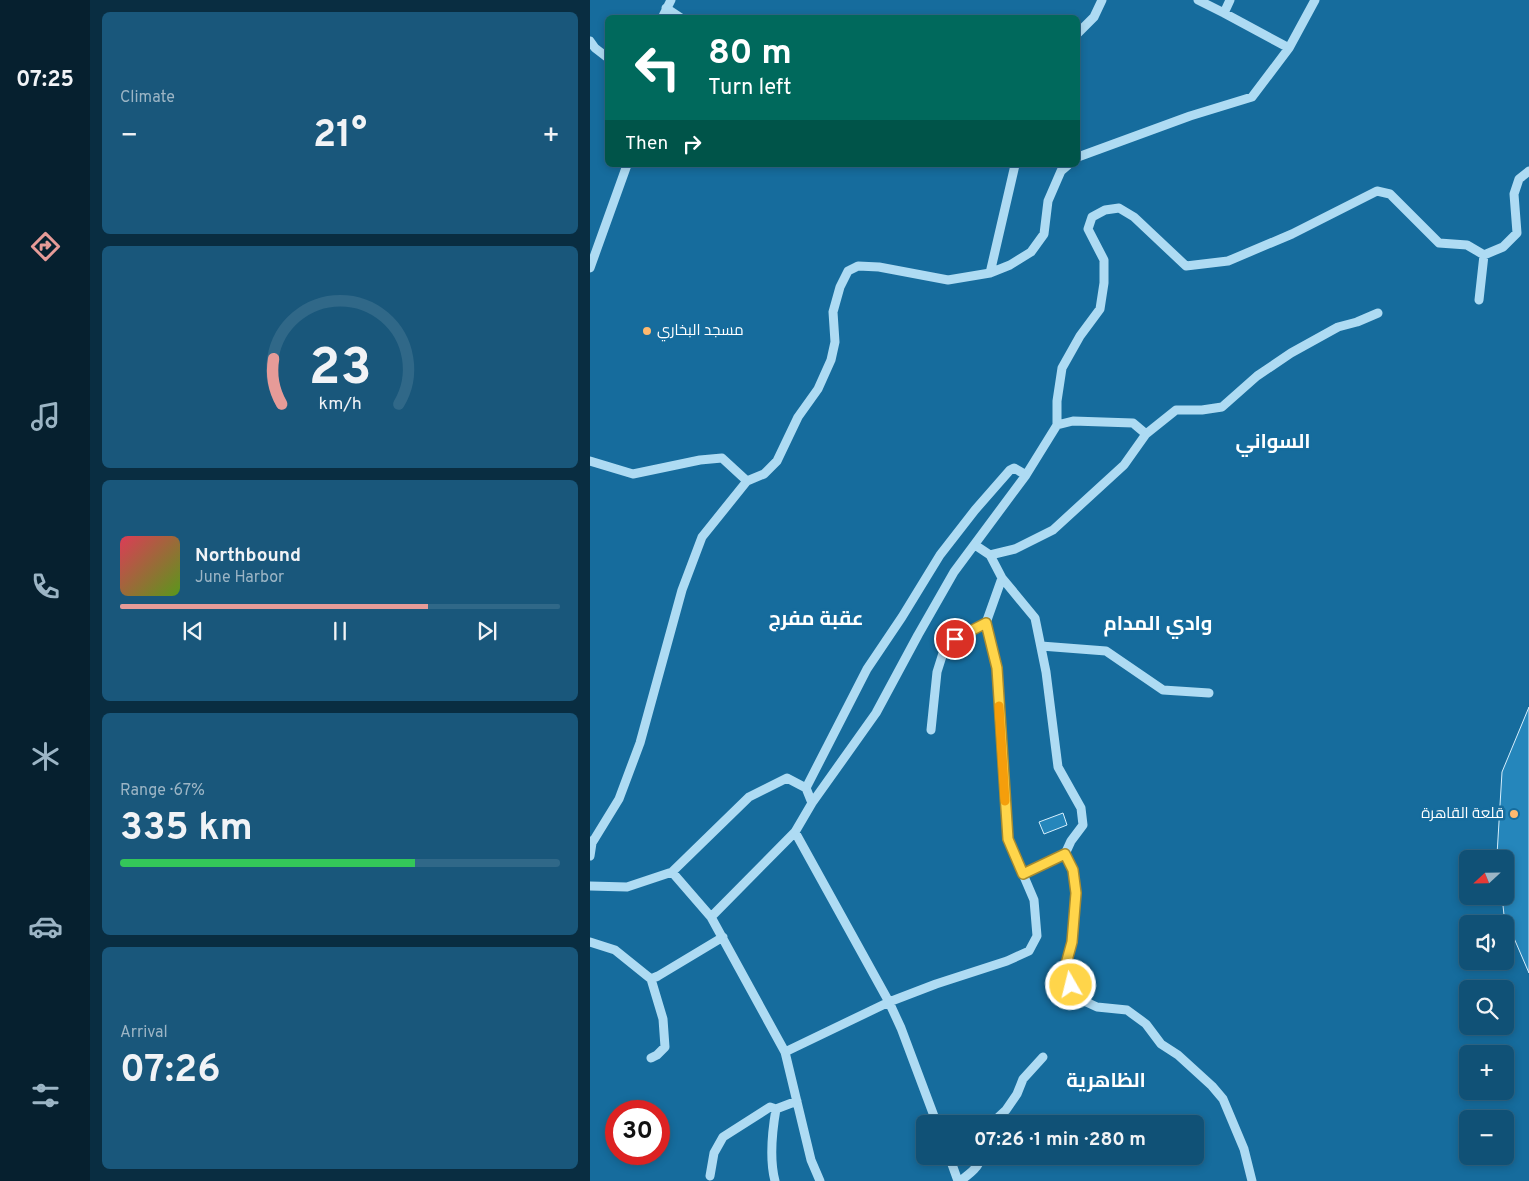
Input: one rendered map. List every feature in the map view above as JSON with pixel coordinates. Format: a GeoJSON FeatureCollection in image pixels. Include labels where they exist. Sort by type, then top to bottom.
{"type":"FeatureCollection","features":[{"type":"Feature","properties":{"kind":"street"},"geometry":{"type":"LineString","coordinates":[[1080,31],[1094,17],[1102,0]]}},
{"type":"Feature","properties":{"kind":"street"},"geometry":{"type":"LineString","coordinates":[[1198,0],[1289,48]]}},
{"type":"Feature","properties":{"kind":"street"},"geometry":{"type":"LineString","coordinates":[[1224,13],[1230,0]]}},
{"type":"Feature","properties":{"kind":"street"},"geometry":{"type":"LineString","coordinates":[[1080,156],[1190,116],[1252,97],[1289,48],[1315,0]]}},
{"type":"Feature","properties":{"kind":"street"},"geometry":{"type":"LineString","coordinates":[[669,4],[679,15]]}},
{"type":"Feature","properties":{"kind":"street"},"geometry":{"type":"LineString","coordinates":[[590,41],[595,48],[605,56]]}},
{"type":"Feature","properties":{"kind":"street"},"geometry":{"type":"LineString","coordinates":[[590,268],[626,167]]}},
{"type":"Feature","properties":{"kind":"street"},"geometry":{"type":"LineString","coordinates":[[990,273],[1015,167]]}},
{"type":"Feature","properties":{"kind":"street"},"geometry":{"type":"LineString","coordinates":[[590,856],[591,842],[619,800],[640,743],[682,590],[702,537],[747,481],[764,474],[777,461],[798,417],[818,389],[831,360],[835,342],[833,312],[840,287],[848,271],[858,266],[879,266],[948,280],[990,273],[1010,266],[1031,252],[1044,234],[1048,201],[1061,171],[1066,167]]}},
{"type":"Feature","properties":{"kind":"street"},"geometry":{"type":"LineString","coordinates":[[1484,255],[1503,247],[1517,233],[1514,194],[1519,179],[1529,171]]}},
{"type":"Feature","properties":{"kind":"street"},"geometry":{"type":"LineString","coordinates":[[710,917],[795,832],[812,803],[876,713],[950,580],[1026,475],[1057,424],[1057,401],[1062,368],[1080,336],[1100,309],[1104,283],[1104,260],[1088,229],[1092,217],[1105,210],[1119,208],[1134,217],[1186,266],[1228,261],[1292,234],[1377,191],[1390,194],[1439,244],[1467,245],[1484,255]]}},
{"type":"Feature","properties":{"kind":"street"},"geometry":{"type":"LineString","coordinates":[[1479,300],[1484,255]]}},
{"type":"Feature","properties":{"kind":"street"},"geometry":{"type":"LineString","coordinates":[[990,556],[1016,549],[1053,530],[1124,465],[1146,434],[1176,410],[1202,410],[1222,407],[1257,376],[1291,353],[1338,327],[1357,322],[1378,313]]}},
{"type":"Feature","properties":{"kind":"street"},"geometry":{"type":"LineString","coordinates":[[1057,424],[1073,421],[1133,424],[1146,434]]}},
{"type":"Feature","properties":{"kind":"street"},"geometry":{"type":"LineString","coordinates":[[590,461],[632,474],[700,460],[722,458],[747,481]]}},
{"type":"Feature","properties":{"kind":"street"},"geometry":{"type":"LineString","coordinates":[[806,788],[867,669],[940,555],[975,510],[1010,470],[1014,468],[1026,475]]}},
{"type":"Feature","properties":{"kind":"street"},"geometry":{"type":"LineString","coordinates":[[975,545],[990,556],[1002,578],[1035,618],[1046,672],[1058,767],[1080,808],[1083,825],[1065,854],[1023,874]]}},
{"type":"Feature","properties":{"kind":"street"},"geometry":{"type":"LineString","coordinates":[[785,1052],[889,1002],[936,984],[1007,961],[1029,951],[1037,936],[1034,900],[1008,839],[997,668],[986,623],[1002,578]]}},
{"type":"Feature","properties":{"kind":"street"},"geometry":{"type":"LineString","coordinates":[[931,730],[937,672],[943,653],[955,639],[986,623]]}},
{"type":"Feature","properties":{"kind":"street"},"geometry":{"type":"LineString","coordinates":[[1041,646],[1106,650],[1163,690],[1209,693]]}},
{"type":"Feature","properties":{"kind":"street"},"geometry":{"type":"LineString","coordinates":[[590,886],[627,887],[672,872],[749,797],[787,778],[806,788],[812,803]]}},
{"type":"Feature","properties":{"kind":"street"},"geometry":{"type":"LineString","coordinates":[[795,832],[889,1002],[901,1028],[934,1115]]}},
{"type":"Feature","properties":{"kind":"street"},"geometry":{"type":"LineString","coordinates":[[1065,854],[1073,870],[1076,893],[1072,942],[1066,964],[1071,985],[1084,1001],[1096,1007],[1127,1010],[1146,1024],[1161,1044],[1178,1055],[1212,1086],[1223,1099],[1244,1149],[1252,1181]]}},
{"type":"Feature","properties":{"kind":"street"},"geometry":{"type":"LineString","coordinates":[[672,872],[710,917],[785,1052],[811,1160],[820,1181]]}},
{"type":"Feature","properties":{"kind":"street"},"geometry":{"type":"LineString","coordinates":[[651,978],[658,976],[722,937]]}},
{"type":"Feature","properties":{"kind":"street"},"geometry":{"type":"LineString","coordinates":[[590,942],[615,950],[651,978],[663,1019],[665,1047],[651,1058]]}},
{"type":"Feature","properties":{"kind":"street"},"geometry":{"type":"LineString","coordinates":[[1001,1115],[1018,1094],[1023,1079],[1043,1057]]}},
{"type":"Feature","properties":{"kind":"street"},"geometry":{"type":"LineString","coordinates":[[710,1176],[714,1153],[723,1137],[770,1107],[776,1109],[797,1101]]}},
{"type":"Feature","properties":{"kind":"street"},"geometry":{"type":"LineString","coordinates":[[775,1181],[772,1145],[776,1109]]}},
{"type":"Feature","properties":{"kind":"street"},"geometry":{"type":"LineString","coordinates":[[953,1165],[959,1181],[971,1173],[977,1165]]}},
{"type":"Feature","properties":{"kind":"building","name":"قلعة القاهرة"},"geometry":{"type":"Polygon","coordinates":[[[1529,707],[1529,973],[1514,938],[1514,915],[1504,915],[1503,905],[1514,905],[1514,850],[1497,850],[1502,772],[1529,707]]]}},
{"type":"Feature","properties":{"kind":"building"},"geometry":{"type":"Polygon","coordinates":[[[1063,813],[1067,825],[1044,834],[1039,822],[1063,813]]]}},
{"type":"Feature","properties":{"kind":"slow traffic"},"geometry":{"type":"LineString","coordinates":[[999,706],[1005,801]]}},
{"type":"Feature","properties":{"kind":"place","name":"مسجد البخاري"},"geometry":{"type":"Point","coordinates":[647,331]}},
{"type":"Feature","properties":{"kind":"place","name":"قلعة القاهرة"},"geometry":{"type":"Point","coordinates":[1514,814]}},
{"type":"Feature","properties":{"kind":"district","name":"السواني"},"geometry":{"type":"Point","coordinates":[1273,443]}},
{"type":"Feature","properties":{"kind":"district","name":"عقبة مفرج"},"geometry":{"type":"Point","coordinates":[816,620]}},
{"type":"Feature","properties":{"kind":"district","name":"وادي المدام"},"geometry":{"type":"Point","coordinates":[1158,625]}},
{"type":"Feature","properties":{"kind":"district","name":"الظاهرية"},"geometry":{"type":"Point","coordinates":[1106,1082]}},
{"type":"Feature","properties":{"kind":"route"},"geometry":{"type":"LineString","coordinates":[[955,639],[986,623],[997,668],[1008,839],[1023,874],[1065,854],[1073,870],[1076,893],[1072,942],[1066,964],[1071,985]]}}]}
